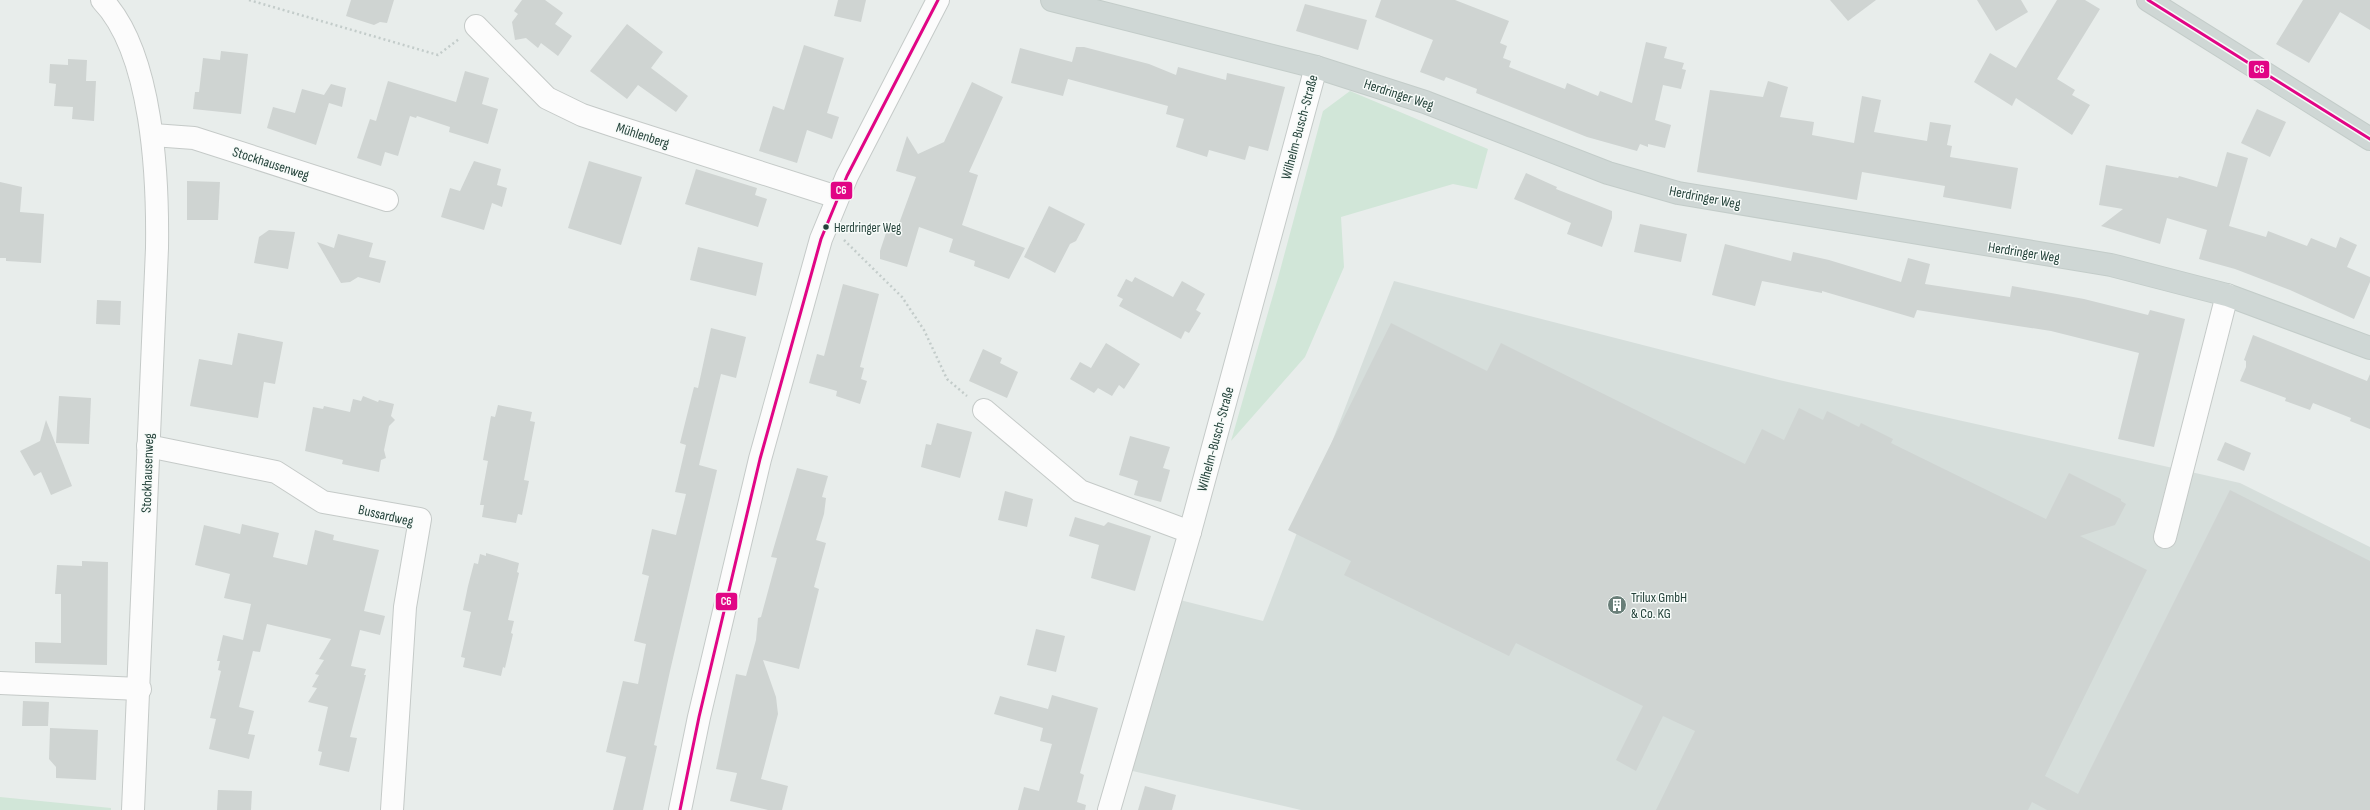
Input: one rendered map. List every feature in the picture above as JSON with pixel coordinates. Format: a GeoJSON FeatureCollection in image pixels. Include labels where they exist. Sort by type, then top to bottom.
{"type":"FeatureCollection","features":[{"type":"Feature","properties":{"kind":"main road","name":"Herdringer Weg"},"geometry":{"type":"LineString","coordinates":[[1052,0],[1316,67],[1424,102],[1608,173],[1678,193],[2111,265],[2227,295],[2370,348]]}},
{"type":"Feature","properties":{"kind":"main road"},"geometry":{"type":"LineString","coordinates":[[2148,0],[2370,139]]}},
{"type":"Feature","properties":{"kind":"street"},"geometry":{"type":"LineString","coordinates":[[680,810],[699,717],[760,459],[824,229],[837,197],[938,0]]}},
{"type":"Feature","properties":{"kind":"street","name":"Stockhausenweg"},"geometry":{"type":"LineString","coordinates":[[110,2],[133,52],[153,135],[158,191],[140,689],[133,810]]}},
{"type":"Feature","properties":{"kind":"street","name":"Mühlenberg"},"geometry":{"type":"LineString","coordinates":[[476,26],[547,98],[615,126],[837,197]]}},
{"type":"Feature","properties":{"kind":"street","name":"Wilhelm-Busch-Straße"},"geometry":{"type":"LineString","coordinates":[[1109,810],[1190,532],[1316,67]]}},
{"type":"Feature","properties":{"kind":"street","name":"Stockhausenweg"},"geometry":{"type":"LineString","coordinates":[[153,135],[194,138],[387,200]]}},
{"type":"Feature","properties":{"kind":"street"},"geometry":{"type":"LineString","coordinates":[[2165,537],[2227,295]]}},
{"type":"Feature","properties":{"kind":"street"},"geometry":{"type":"LineString","coordinates":[[984,410],[1080,491],[1190,532]]}},
{"type":"Feature","properties":{"kind":"street","name":"Bussardweg"},"geometry":{"type":"LineString","coordinates":[[148,446],[276,472],[323,502],[420,519],[405,607],[392,810]]}},
{"type":"Feature","properties":{"kind":"street"},"geometry":{"type":"LineString","coordinates":[[0,683],[140,689]]}},
{"type":"Feature","properties":{"kind":"path"},"geometry":{"type":"LineString","coordinates":[[249,0],[438,55],[476,26]]}},
{"type":"Feature","properties":{"kind":"path"},"geometry":{"type":"LineString","coordinates":[[824,229],[841,237],[902,297],[924,330],[947,379],[984,410]]}},
{"type":"Feature","properties":{"kind":"shaded area"},"geometry":{"type":"Polygon","coordinates":[[[1394,281],[1779,380],[2240,483],[2370,547],[2370,810],[1301,810],[1124,769],[1176,599],[1263,621],[1394,281]]]}},
{"type":"Feature","properties":{"kind":"green space"},"geometry":{"type":"Polygon","coordinates":[[[1350,91],[1488,149],[1477,189],[1453,184],[1341,217],[1344,267],[1305,357],[1231,441],[1278,278],[1323,111],[1350,91]]]}},
{"type":"Feature","properties":{"kind":"green space"},"geometry":{"type":"Polygon","coordinates":[[[0,797],[111,808],[111,810],[0,810],[0,797]]]}},
{"type":"Feature","properties":{"kind":"building"},"geometry":{"type":"Polygon","coordinates":[[[351,0],[394,0],[387,23],[380,22],[374,25],[346,16],[351,0]]]}},
{"type":"Feature","properties":{"kind":"building"},"geometry":{"type":"Polygon","coordinates":[[[522,0],[545,0],[563,13],[555,24],[572,36],[558,56],[541,43],[538,48],[526,38],[515,40],[512,22],[518,14],[514,11],[522,0]]]}},
{"type":"Feature","properties":{"kind":"building"},"geometry":{"type":"Polygon","coordinates":[[[838,0],[866,0],[861,22],[834,16],[838,0]]]}},
{"type":"Feature","properties":{"kind":"building"},"geometry":{"type":"Polygon","coordinates":[[[1381,0],[1455,0],[1509,21],[1500,43],[1507,46],[1503,58],[1511,61],[1509,67],[1565,89],[1567,83],[1598,96],[1600,91],[1632,103],[1646,42],[1667,47],[1664,58],[1684,63],[1682,69],[1686,70],[1681,89],[1663,85],[1655,120],[1671,125],[1665,148],[1648,144],[1648,147],[1640,144],[1637,151],[1587,137],[1476,93],[1477,89],[1446,77],[1444,81],[1420,72],[1433,40],[1375,17],[1381,0]]]}},
{"type":"Feature","properties":{"kind":"building"},"geometry":{"type":"Polygon","coordinates":[[[1830,0],[1876,0],[1848,21],[1830,0]]]}},
{"type":"Feature","properties":{"kind":"building"},"geometry":{"type":"Polygon","coordinates":[[[1977,0],[2021,0],[2028,12],[1996,31],[1977,0]]]}},
{"type":"Feature","properties":{"kind":"building"},"geometry":{"type":"Polygon","coordinates":[[[2057,0],[2085,0],[2100,9],[2057,79],[2075,90],[2072,95],[2090,105],[2072,135],[2016,98],[2012,106],[1974,82],[1990,53],[2016,68],[2057,0]]]}},
{"type":"Feature","properties":{"kind":"building"},"geometry":{"type":"Polygon","coordinates":[[[2303,0],[2370,0],[2370,30],[2340,12],[2309,63],[2276,44],[2303,0]]]}},
{"type":"Feature","properties":{"kind":"building"},"geometry":{"type":"Polygon","coordinates":[[[1305,4],[1367,20],[1358,50],[1296,31],[1305,4]]]}},
{"type":"Feature","properties":{"kind":"building"},"geometry":{"type":"Polygon","coordinates":[[[627,24],[663,52],[651,68],[688,96],[676,112],[638,85],[627,99],[590,71],[627,24]]]}},
{"type":"Feature","properties":{"kind":"building"},"geometry":{"type":"Polygon","coordinates":[[[804,45],[844,58],[827,113],[839,117],[832,139],[807,130],[797,163],[759,151],[773,106],[784,110],[804,45]]]}},
{"type":"Feature","properties":{"kind":"building"},"geometry":{"type":"Polygon","coordinates":[[[1076,47],[1084,47],[1149,64],[1176,75],[1178,67],[1226,80],[1227,73],[1285,87],[1268,151],[1249,146],[1245,160],[1209,150],[1207,157],[1176,147],[1184,119],[1166,114],[1168,106],[1068,79],[1063,96],[1011,83],[1020,48],[1072,62],[1076,47]]]}},
{"type":"Feature","properties":{"kind":"building"},"geometry":{"type":"Polygon","coordinates":[[[221,51],[248,54],[241,114],[193,109],[195,92],[199,92],[203,58],[220,60],[221,51]]]}},
{"type":"Feature","properties":{"kind":"building"},"geometry":{"type":"Polygon","coordinates":[[[68,59],[87,60],[86,81],[96,81],[94,121],[72,119],[73,107],[54,106],[56,84],[49,83],[50,64],[68,65],[68,59]]]}},
{"type":"Feature","properties":{"kind":"building"},"geometry":{"type":"Polygon","coordinates":[[[465,71],[489,78],[482,104],[498,109],[488,144],[449,132],[450,127],[417,116],[416,118],[410,116],[398,156],[385,152],[381,166],[357,158],[370,119],[376,121],[388,81],[456,102],[465,71]]]}},
{"type":"Feature","properties":{"kind":"building"},"geometry":{"type":"Polygon","coordinates":[[[1768,81],[1788,87],[1780,117],[1814,122],[1812,135],[1854,143],[1862,96],[1881,100],[1874,132],[1927,141],[1930,122],[1951,125],[1947,145],[1952,146],[1950,157],[2018,168],[2011,209],[1943,197],[1945,186],[1862,172],[1857,200],[1697,172],[1710,90],[1763,97],[1768,81]]]}},
{"type":"Feature","properties":{"kind":"building"},"geometry":{"type":"Polygon","coordinates":[[[972,82],[1003,97],[969,172],[978,175],[962,225],[1025,248],[1009,279],[974,266],[975,261],[949,252],[953,239],[919,227],[907,267],[880,259],[880,251],[888,227],[897,229],[916,177],[896,171],[907,136],[918,154],[944,142],[972,82]]]}},
{"type":"Feature","properties":{"kind":"building"},"geometry":{"type":"Polygon","coordinates":[[[331,84],[346,88],[342,107],[329,103],[316,145],[267,128],[273,107],[295,113],[302,89],[324,95],[331,84]]]}},
{"type":"Feature","properties":{"kind":"building"},"geometry":{"type":"Polygon","coordinates":[[[2257,109],[2286,122],[2270,157],[2241,143],[2257,109]]]}},
{"type":"Feature","properties":{"kind":"building"},"geometry":{"type":"Polygon","coordinates":[[[2227,152],[2248,158],[2229,226],[2266,237],[2268,231],[2307,246],[2311,238],[2336,248],[2340,237],[2357,245],[2347,267],[2370,277],[2370,282],[2354,319],[2290,290],[2235,269],[2199,259],[2207,230],[2167,218],[2160,244],[2101,226],[2123,209],[2099,205],[2106,165],[2178,178],[2179,176],[2217,187],[2227,152]]]}},
{"type":"Feature","properties":{"kind":"building"},"geometry":{"type":"Polygon","coordinates":[[[474,161],[501,169],[497,185],[507,188],[502,207],[492,203],[484,230],[441,217],[450,188],[460,191],[474,161]]]}},
{"type":"Feature","properties":{"kind":"building"},"geometry":{"type":"Polygon","coordinates":[[[589,161],[642,177],[621,245],[568,228],[589,161]]]}},
{"type":"Feature","properties":{"kind":"building"},"geometry":{"type":"Polygon","coordinates":[[[696,169],[757,188],[755,195],[767,199],[758,227],[685,204],[696,169]]]}},
{"type":"Feature","properties":{"kind":"building"},"geometry":{"type":"Polygon","coordinates":[[[1526,173],[1557,187],[1556,189],[1612,211],[1612,218],[1602,247],[1567,234],[1571,223],[1514,199],[1526,173]]]}},
{"type":"Feature","properties":{"kind":"building"},"geometry":{"type":"Polygon","coordinates":[[[187,181],[220,182],[218,220],[187,220],[187,181]]]}},
{"type":"Feature","properties":{"kind":"building"},"geometry":{"type":"Polygon","coordinates":[[[0,182],[22,187],[20,212],[44,214],[41,263],[6,261],[6,258],[0,258],[0,182]]]}},
{"type":"Feature","properties":{"kind":"building"},"geometry":{"type":"Polygon","coordinates":[[[1049,206],[1085,224],[1076,241],[1070,244],[1055,273],[1024,257],[1049,206]]]}},
{"type":"Feature","properties":{"kind":"building"},"geometry":{"type":"Polygon","coordinates":[[[1640,224],[1687,234],[1681,262],[1634,252],[1640,224]]]}},
{"type":"Feature","properties":{"kind":"building"},"geometry":{"type":"Polygon","coordinates":[[[269,230],[295,232],[288,269],[254,263],[259,237],[269,230]]]}},
{"type":"Feature","properties":{"kind":"building"},"geometry":{"type":"Polygon","coordinates":[[[338,234],[373,243],[369,257],[386,261],[380,283],[358,277],[350,282],[341,283],[317,242],[334,248],[338,234]]]}},
{"type":"Feature","properties":{"kind":"building"},"geometry":{"type":"Polygon","coordinates":[[[1725,244],[1791,261],[1793,252],[1829,260],[1901,282],[1908,258],[1930,264],[1925,284],[2010,297],[2012,286],[2084,299],[2148,315],[2150,310],[2185,319],[2154,447],[2118,439],[2139,353],[2051,331],[1917,310],[1914,318],[1822,291],[1822,293],[1762,281],[1755,306],[1712,295],[1725,244]]]}},
{"type":"Feature","properties":{"kind":"building"},"geometry":{"type":"Polygon","coordinates":[[[698,247],[763,263],[756,296],[690,280],[698,247]]]}},
{"type":"Feature","properties":{"kind":"building"},"geometry":{"type":"Polygon","coordinates":[[[1135,277],[1173,297],[1182,281],[1205,294],[1196,310],[1201,313],[1189,333],[1185,331],[1181,339],[1119,306],[1123,299],[1117,296],[1126,279],[1132,282],[1135,277]]]}},
{"type":"Feature","properties":{"kind":"building"},"geometry":{"type":"Polygon","coordinates":[[[843,284],[879,294],[860,367],[864,368],[861,379],[867,381],[860,404],[836,396],[837,391],[809,383],[817,354],[824,356],[843,284]]]}},
{"type":"Feature","properties":{"kind":"building"},"geometry":{"type":"Polygon","coordinates":[[[97,300],[121,301],[120,325],[96,324],[97,300]]]}},
{"type":"Feature","properties":{"kind":"building"},"geometry":{"type":"Polygon","coordinates":[[[1391,323],[1487,371],[1501,343],[1745,464],[1762,429],[1784,440],[1799,408],[1823,420],[1827,411],[1859,427],[1861,423],[1893,439],[1891,443],[2046,519],[2069,473],[2121,499],[2121,501],[2126,504],[2115,525],[2080,536],[2147,570],[2045,776],[2078,794],[2230,490],[2370,561],[2370,810],[2047,810],[2032,802],[2028,810],[1656,810],[1695,731],[1663,716],[1636,771],[1616,760],[1643,706],[1516,643],[1509,656],[1344,575],[1351,561],[1288,530],[1391,323]]]}},
{"type":"Feature","properties":{"kind":"building"},"geometry":{"type":"Polygon","coordinates":[[[711,328],[746,337],[736,378],[721,374],[699,465],[717,470],[670,671],[654,745],[657,746],[643,810],[613,810],[626,757],[606,752],[623,681],[638,684],[646,644],[634,641],[649,576],[642,574],[652,529],[676,535],[686,494],[675,492],[686,445],[680,443],[694,387],[698,388],[711,328]]]}},
{"type":"Feature","properties":{"kind":"building"},"geometry":{"type":"Polygon","coordinates":[[[238,333],[283,342],[275,384],[264,382],[258,418],[190,406],[199,359],[232,365],[238,333]]]}},
{"type":"Feature","properties":{"kind":"building"},"geometry":{"type":"Polygon","coordinates":[[[2253,335],[2367,381],[2370,374],[2370,429],[2350,421],[2351,418],[2313,403],[2310,410],[2285,401],[2286,398],[2240,381],[2246,367],[2246,361],[2244,360],[2253,335]]]}},
{"type":"Feature","properties":{"kind":"building"},"geometry":{"type":"Polygon","coordinates":[[[1106,343],[1140,364],[1124,389],[1119,385],[1112,396],[1098,388],[1094,393],[1070,379],[1080,362],[1091,368],[1106,343]]]}},
{"type":"Feature","properties":{"kind":"building"},"geometry":{"type":"Polygon","coordinates":[[[983,349],[1002,358],[1000,363],[1018,372],[1007,398],[969,381],[983,349]]]}},
{"type":"Feature","properties":{"kind":"building"},"geometry":{"type":"Polygon","coordinates":[[[59,396],[91,398],[89,444],[56,443],[59,396]]]}},
{"type":"Feature","properties":{"kind":"building"},"geometry":{"type":"Polygon","coordinates":[[[363,396],[378,402],[379,400],[394,404],[391,416],[395,420],[389,426],[384,450],[386,458],[381,460],[379,472],[342,464],[343,460],[305,451],[313,407],[323,409],[324,406],[350,412],[353,399],[361,401],[363,396]]]}},
{"type":"Feature","properties":{"kind":"building"},"geometry":{"type":"Polygon","coordinates":[[[498,405],[532,412],[530,421],[535,422],[524,480],[529,481],[522,515],[518,514],[516,523],[482,517],[484,505],[480,505],[488,461],[483,460],[491,416],[495,417],[498,405]]]}},
{"type":"Feature","properties":{"kind":"building"},"geometry":{"type":"Polygon","coordinates":[[[46,420],[72,486],[51,495],[41,472],[34,476],[20,451],[40,441],[46,420]]]}},
{"type":"Feature","properties":{"kind":"building"},"geometry":{"type":"Polygon","coordinates":[[[937,423],[972,432],[960,478],[921,467],[926,444],[931,445],[937,423]]]}},
{"type":"Feature","properties":{"kind":"building"},"geometry":{"type":"Polygon","coordinates":[[[1130,436],[1170,447],[1163,468],[1170,470],[1161,502],[1134,495],[1138,481],[1119,475],[1130,436]]]}},
{"type":"Feature","properties":{"kind":"building"},"geometry":{"type":"Polygon","coordinates":[[[2225,442],[2251,453],[2244,471],[2217,460],[2225,442]]]}},
{"type":"Feature","properties":{"kind":"building"},"geometry":{"type":"Polygon","coordinates":[[[797,468],[828,476],[822,497],[826,498],[824,514],[816,540],[826,543],[814,587],[819,589],[799,669],[763,660],[776,697],[778,714],[761,779],[788,786],[782,810],[768,810],[730,801],[737,773],[716,769],[736,674],[746,676],[756,640],[758,618],[761,617],[777,558],[771,557],[797,468]]]}},
{"type":"Feature","properties":{"kind":"building"},"geometry":{"type":"Polygon","coordinates":[[[1005,491],[1033,499],[1027,527],[998,520],[1005,491]]]}},
{"type":"Feature","properties":{"kind":"building"},"geometry":{"type":"Polygon","coordinates":[[[1075,517],[1104,526],[1108,522],[1151,536],[1135,591],[1091,578],[1099,545],[1069,536],[1075,517]]]}},
{"type":"Feature","properties":{"kind":"building"},"geometry":{"type":"Polygon","coordinates":[[[242,524],[279,533],[273,557],[307,565],[315,530],[334,535],[333,540],[379,550],[364,611],[385,616],[380,635],[360,630],[351,666],[366,669],[364,675],[366,675],[350,737],[357,738],[349,772],[319,765],[322,752],[318,751],[328,707],[308,702],[317,688],[312,687],[319,675],[315,674],[324,660],[319,659],[331,639],[267,624],[260,652],[253,651],[239,707],[254,711],[248,734],[255,735],[249,759],[209,749],[216,719],[210,718],[221,671],[218,670],[220,661],[217,661],[223,635],[243,640],[251,604],[224,598],[230,574],[195,565],[204,525],[240,534],[242,524]]]}},
{"type":"Feature","properties":{"kind":"building"},"geometry":{"type":"Polygon","coordinates":[[[486,553],[519,563],[517,572],[519,573],[508,620],[514,621],[511,633],[513,634],[505,668],[503,667],[501,676],[463,667],[465,658],[461,657],[471,612],[463,610],[468,586],[474,563],[478,564],[480,554],[486,556],[486,553]]]}},
{"type":"Feature","properties":{"kind":"building"},"geometry":{"type":"Polygon","coordinates":[[[82,561],[108,562],[107,665],[35,663],[35,642],[61,643],[61,594],[55,594],[57,565],[82,566],[82,561]]]}},
{"type":"Feature","properties":{"kind":"building"},"geometry":{"type":"Polygon","coordinates":[[[1036,629],[1065,636],[1056,672],[1027,665],[1036,629]]]}},
{"type":"Feature","properties":{"kind":"building"},"geometry":{"type":"Polygon","coordinates":[[[1052,695],[1098,708],[1080,773],[1084,775],[1077,802],[1086,805],[1085,810],[1018,810],[1024,787],[1039,791],[1052,744],[1040,741],[1043,728],[994,714],[1000,696],[1048,709],[1052,695]]]}},
{"type":"Feature","properties":{"kind":"building"},"geometry":{"type":"Polygon","coordinates":[[[23,701],[49,702],[48,726],[22,726],[23,701]]]}},
{"type":"Feature","properties":{"kind":"building"},"geometry":{"type":"Polygon","coordinates":[[[50,728],[98,730],[96,780],[56,778],[56,767],[49,759],[50,728]]]}},
{"type":"Feature","properties":{"kind":"building"},"geometry":{"type":"Polygon","coordinates":[[[1145,786],[1176,795],[1172,810],[1138,810],[1145,786]]]}},
{"type":"Feature","properties":{"kind":"building"},"geometry":{"type":"Polygon","coordinates":[[[218,790],[252,791],[251,810],[217,810],[218,790]]]}},
{"type":"Feature","properties":{"kind":"transit line","name":"C6"},"geometry":{"type":"LineString","coordinates":[[680,810],[699,717],[760,459],[821,239],[847,176],[938,0]]}},
{"type":"Feature","properties":{"kind":"transit line","name":"C6"},"geometry":{"type":"LineString","coordinates":[[2148,0],[2370,139]]}},
{"type":"Feature","properties":{"kind":"place","name":"Herdringer Weg"},"geometry":{"type":"Point","coordinates":[826,227]}},
{"type":"Feature","properties":{"kind":"place","name":"Trilux GmbH & Co. KG"},"geometry":{"type":"Point","coordinates":[1617,605]}}]}
